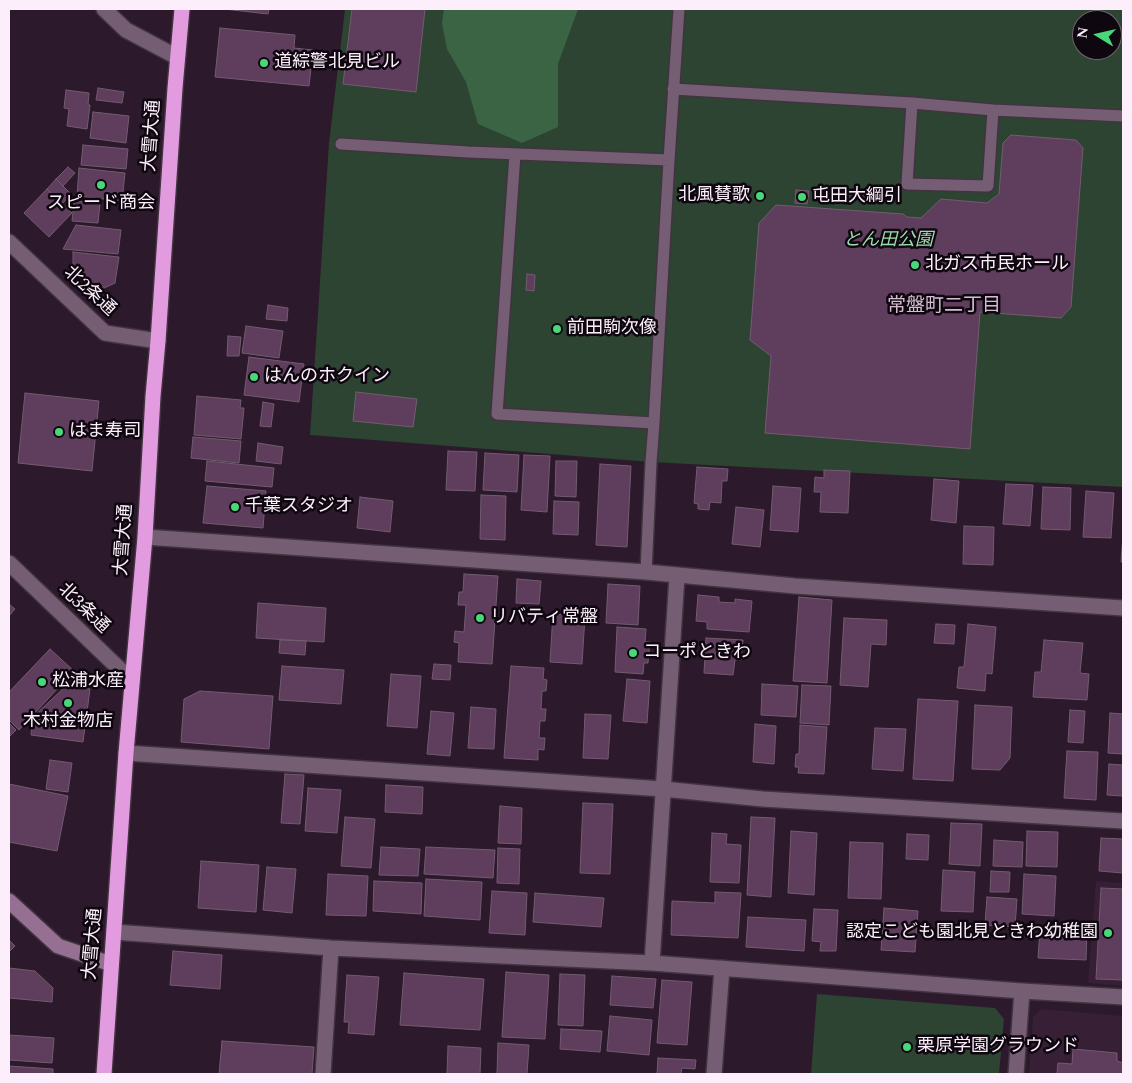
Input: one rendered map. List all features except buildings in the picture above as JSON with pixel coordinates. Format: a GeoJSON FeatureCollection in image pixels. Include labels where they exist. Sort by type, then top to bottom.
{"type":"FeatureCollection","features":[{"type":"Feature","properties":{"kind":"highway","name":"大雪大通"},"geometry":{"type":"LineString","coordinates":[[104,1074],[126,754],[145,537],[152,405],[182,9]]}},
{"type":"Feature","properties":{"kind":"street"},"geometry":{"type":"LineString","coordinates":[[104,9],[126,30],[177,57]]}},
{"type":"Feature","properties":{"kind":"street","name":"北2条通"},"geometry":{"type":"LineString","coordinates":[[9,242],[105,333],[158,341]]}},
{"type":"Feature","properties":{"kind":"street"},"geometry":{"type":"LineString","coordinates":[[145,537],[646,572],[795,586],[1123,608]]}},
{"type":"Feature","properties":{"kind":"street","name":"北3条通"},"geometry":{"type":"LineString","coordinates":[[9,563],[132,681]]}},
{"type":"Feature","properties":{"kind":"street"},"geometry":{"type":"LineString","coordinates":[[652,963],[677,576]]}},
{"type":"Feature","properties":{"kind":"street"},"geometry":{"type":"LineString","coordinates":[[126,754],[663,789],[763,799],[1123,821]]}},
{"type":"Feature","properties":{"kind":"street"},"geometry":{"type":"LineString","coordinates":[[9,901],[58,946],[111,964]]}},
{"type":"Feature","properties":{"kind":"street"},"geometry":{"type":"LineString","coordinates":[[114,932],[331,948],[652,963],[1123,997]]}},
{"type":"Feature","properties":{"kind":"street"},"geometry":{"type":"LineString","coordinates":[[323,1074],[331,948]]}},
{"type":"Feature","properties":{"kind":"street"},"geometry":{"type":"LineString","coordinates":[[714,1074],[722,968]]}},
{"type":"Feature","properties":{"kind":"street"},"geometry":{"type":"LineString","coordinates":[[1016,1074],[1022,991]]}},
{"type":"Feature","properties":{"kind":"lane"},"geometry":{"type":"LineString","coordinates":[[646,572],[650,462],[654,423],[679,9]]}},
{"type":"Feature","properties":{"kind":"lane"},"geometry":{"type":"LineString","coordinates":[[674,89],[912,103],[993,110],[1123,116]]}},
{"type":"Feature","properties":{"kind":"lane"},"geometry":{"type":"LineString","coordinates":[[912,103],[907,184],[988,186],[993,110]]}},
{"type":"Feature","properties":{"kind":"lane"},"geometry":{"type":"LineString","coordinates":[[341,144],[515,154],[669,160]]}},
{"type":"Feature","properties":{"kind":"lane"},"geometry":{"type":"LineString","coordinates":[[515,154],[497,414],[654,423]]}},
{"type":"Feature","properties":{"kind":"shaded area","name":"認定こども園北見ときわ幼稚園"},"geometry":{"type":"Polygon","coordinates":[[[1096,881],[1123,883],[1123,986],[1088,983],[1096,881]]]}},
{"type":"Feature","properties":{"kind":"shaded area"},"geometry":{"type":"Polygon","coordinates":[[[1041,1009],[1123,1016],[1123,1074],[1029,1074],[1033,1017],[1041,1009]]]}},
{"type":"Feature","properties":{"kind":"green space","name":"とん田公園"},"geometry":{"type":"Polygon","coordinates":[[[345,9],[1123,9],[1123,487],[651,462],[310,435],[329,143],[345,9]]]}},
{"type":"Feature","properties":{"kind":"green space"},"geometry":{"type":"Polygon","coordinates":[[[444,9],[578,9],[558,64],[558,127],[522,143],[478,124],[466,82],[447,49],[442,23],[444,9]]]}},
{"type":"Feature","properties":{"kind":"green space","name":"栗原学園グラウンド"},"geometry":{"type":"Polygon","coordinates":[[[817,994],[995,1008],[1004,1019],[999,1074],[811,1074],[817,994]]]}},
{"type":"Feature","properties":{"kind":"place","name":"道綜警北見ビル"},"geometry":{"type":"Point","coordinates":[264,63]}},
{"type":"Feature","properties":{"kind":"place","name":"スピード商会"},"geometry":{"type":"Point","coordinates":[101,185]}},
{"type":"Feature","properties":{"kind":"place","name":"北風賛歌"},"geometry":{"type":"Point","coordinates":[760,196]}},
{"type":"Feature","properties":{"kind":"place","name":"屯田大綱引"},"geometry":{"type":"Point","coordinates":[802,197]}},
{"type":"Feature","properties":{"kind":"place","name":"北ガス市民ホール"},"geometry":{"type":"Point","coordinates":[915,265]}},
{"type":"Feature","properties":{"kind":"place","name":"前田駒次像"},"geometry":{"type":"Point","coordinates":[557,329]}},
{"type":"Feature","properties":{"kind":"place","name":"はんのホクイン"},"geometry":{"type":"Point","coordinates":[254,377]}},
{"type":"Feature","properties":{"kind":"place","name":"はま寿司"},"geometry":{"type":"Point","coordinates":[59,432]}},
{"type":"Feature","properties":{"kind":"place","name":"千葉スタジオ"},"geometry":{"type":"Point","coordinates":[235,507]}},
{"type":"Feature","properties":{"kind":"place","name":"リバティ常盤"},"geometry":{"type":"Point","coordinates":[480,618]}},
{"type":"Feature","properties":{"kind":"place","name":"コーポときわ"},"geometry":{"type":"Point","coordinates":[633,653]}},
{"type":"Feature","properties":{"kind":"place","name":"松浦水産"},"geometry":{"type":"Point","coordinates":[42,682]}},
{"type":"Feature","properties":{"kind":"place","name":"木村金物店"},"geometry":{"type":"Point","coordinates":[68,703]}},
{"type":"Feature","properties":{"kind":"place","name":"認定こども園北見ときわ幼稚園"},"geometry":{"type":"Point","coordinates":[1108,933]}},
{"type":"Feature","properties":{"kind":"place","name":"栗原学園グラウンド"},"geometry":{"type":"Point","coordinates":[907,1047]}},
{"type":"Feature","properties":{"kind":"district","name":"常盤町二丁目"},"geometry":{"type":"Point","coordinates":[944,307]}}]}
